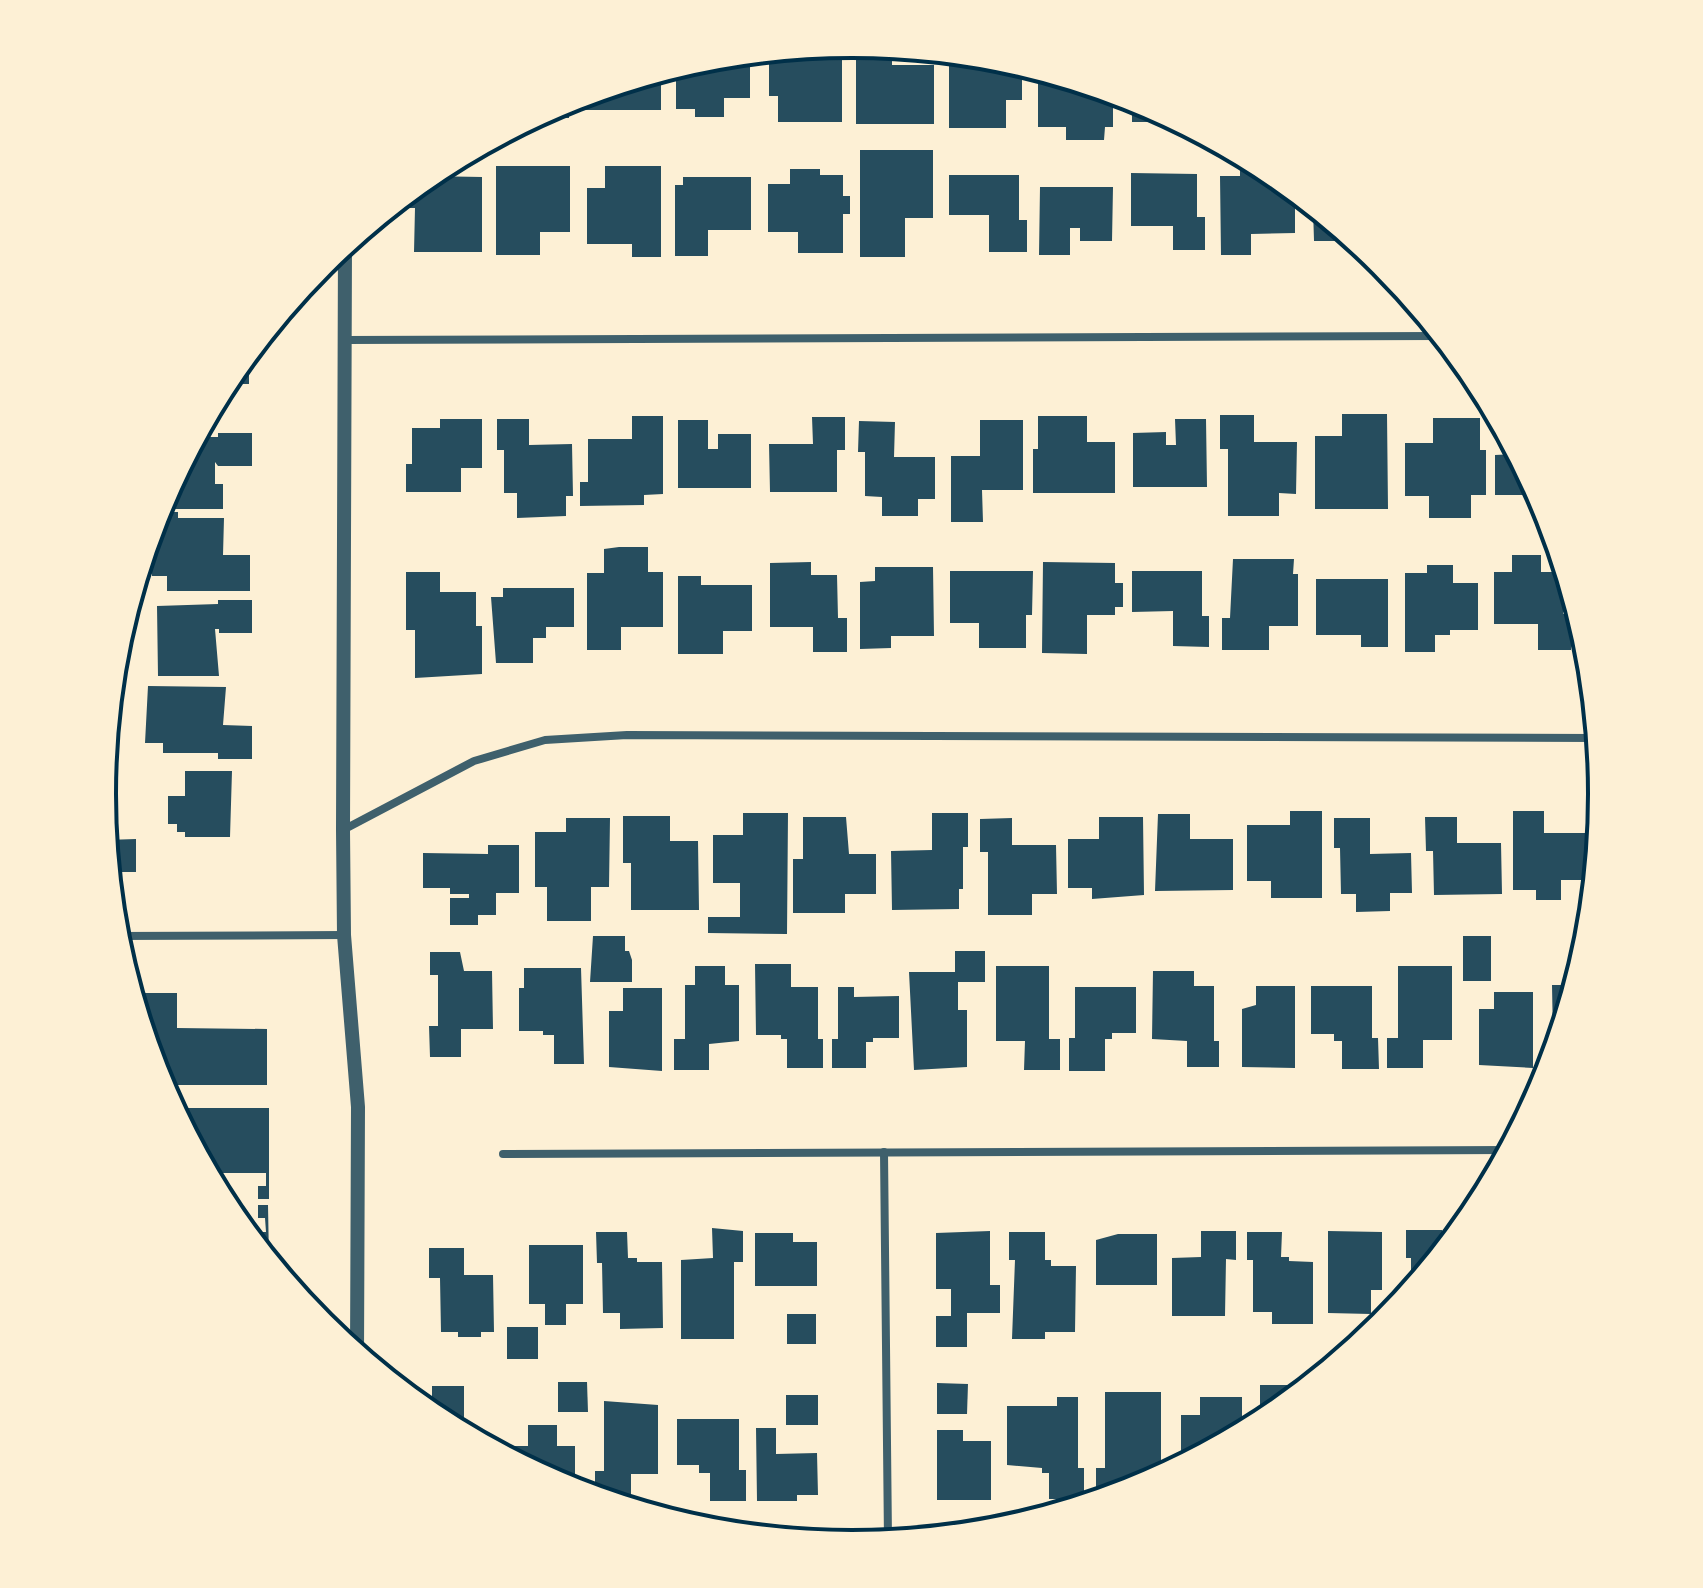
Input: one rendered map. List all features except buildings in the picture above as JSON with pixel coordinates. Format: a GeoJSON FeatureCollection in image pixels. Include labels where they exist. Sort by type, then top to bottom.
{"type":"FeatureCollection","features":[{"type":"Feature","properties":{"kind":"street"},"geometry":{"type":"LineString","coordinates":[[345,261],[344,935],[358,1107],[357,1339]]}},
{"type":"Feature","properties":{"kind":"street"},"geometry":{"type":"LineString","coordinates":[[344,340],[1427,336]]}},
{"type":"Feature","properties":{"kind":"street"},"geometry":{"type":"LineString","coordinates":[[343,830],[474,761],[545,740],[627,735],[1585,738]]}},
{"type":"Feature","properties":{"kind":"street"},"geometry":{"type":"LineString","coordinates":[[130,936],[344,935]]}},
{"type":"Feature","properties":{"kind":"street"},"geometry":{"type":"LineString","coordinates":[[503,1154],[1496,1150]]}},
{"type":"Feature","properties":{"kind":"street"},"geometry":{"type":"LineString","coordinates":[[884,1152],[888,1529]]}}]}
